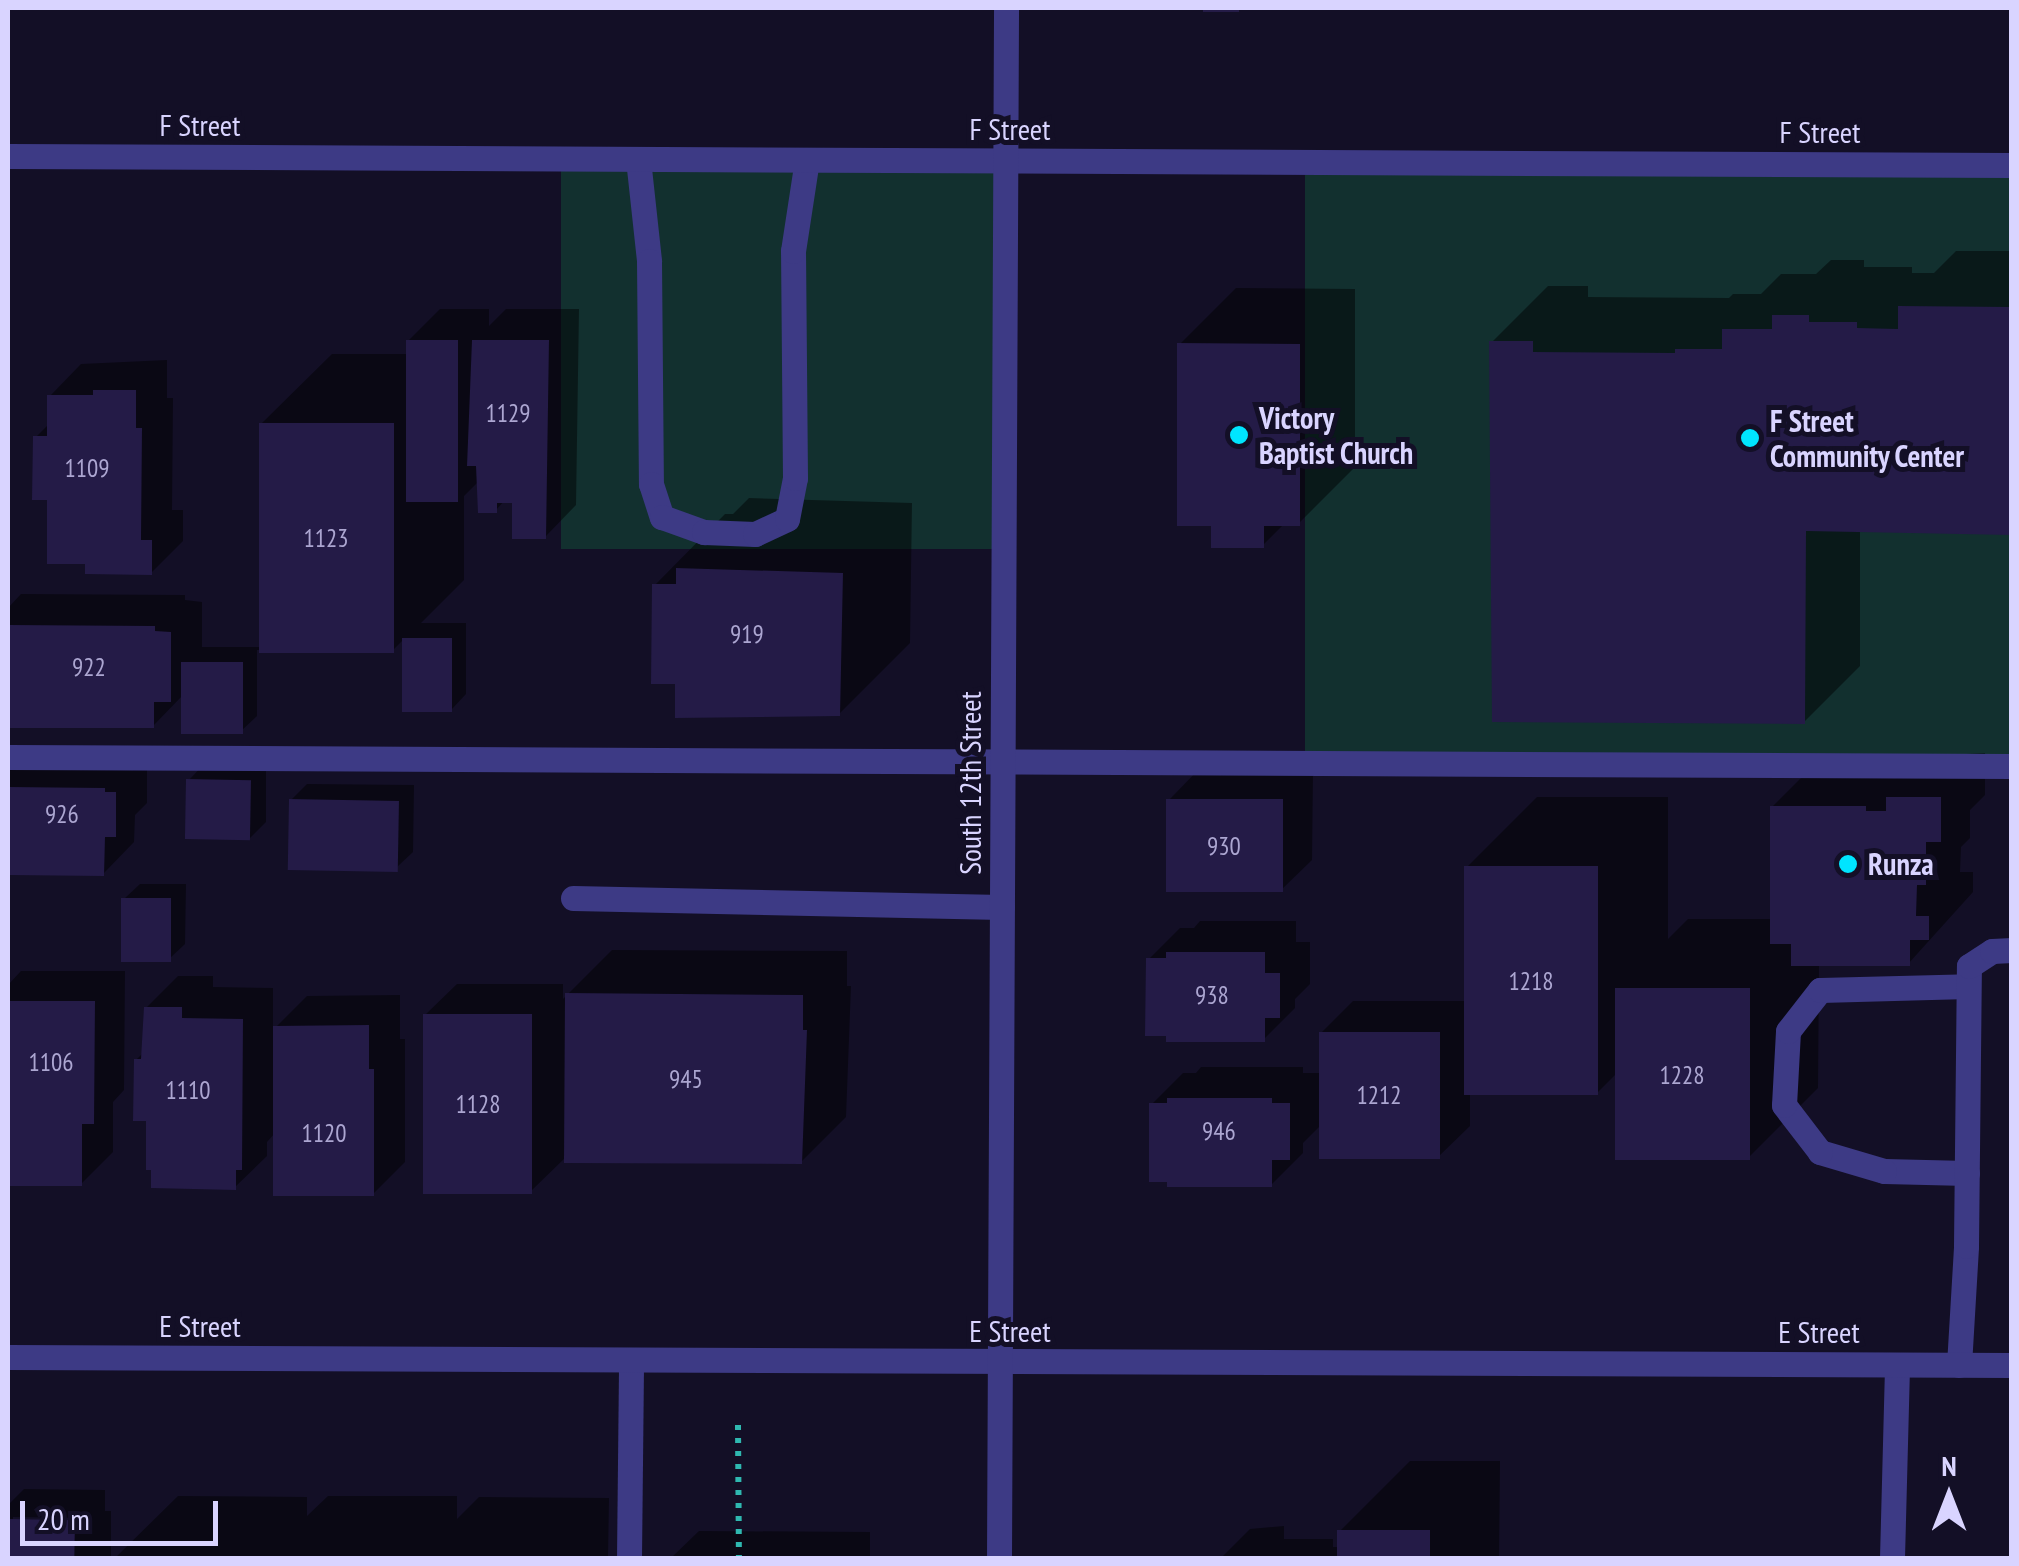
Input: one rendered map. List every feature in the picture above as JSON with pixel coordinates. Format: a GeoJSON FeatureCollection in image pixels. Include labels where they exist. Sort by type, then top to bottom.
{"type":"FeatureCollection","features":[{"type":"Feature","properties":{"kind":"street","name":"South 12th Street"},"geometry":{"type":"LineString","coordinates":[[999,1558],[1006,8]]}},
{"type":"Feature","properties":{"kind":"street","name":"F Street"},"geometry":{"type":"LineString","coordinates":[[8,156],[2012,166]]}},
{"type":"Feature","properties":{"kind":"street"},"geometry":{"type":"LineString","coordinates":[[638,159],[649,261],[650,484],[662,517],[704,532],[754,534],[787,519],[794,478],[793,251],[807,160]]}},
{"type":"Feature","properties":{"kind":"street"},"geometry":{"type":"LineString","coordinates":[[8,757],[2012,766]]}},
{"type":"Feature","properties":{"kind":"street"},"geometry":{"type":"LineString","coordinates":[[573,898],[1002,907]]}},
{"type":"Feature","properties":{"kind":"street"},"geometry":{"type":"LineString","coordinates":[[1960,1365],[1970,966],[1992,951],[2012,950]]}},
{"type":"Feature","properties":{"kind":"street"},"geometry":{"type":"LineString","coordinates":[[1967,1173],[1884,1171],[1820,1152],[1784,1105],[1788,1031],[1820,990],[1968,986]]}},
{"type":"Feature","properties":{"kind":"street","name":"E Street"},"geometry":{"type":"LineString","coordinates":[[8,1356],[999,1364],[2012,1365]]}},
{"type":"Feature","properties":{"kind":"street"},"geometry":{"type":"LineString","coordinates":[[629,1558],[630,1362]]}},
{"type":"Feature","properties":{"kind":"street"},"geometry":{"type":"LineString","coordinates":[[1892,1558],[1897,1365]]}},
{"type":"Feature","properties":{"kind":"path"},"geometry":{"type":"LineString","coordinates":[[738,1425],[739,1558]]}},
{"type":"Feature","properties":{"kind":"green space"},"geometry":{"type":"Polygon","coordinates":[[[561,159],[1005,159],[1005,549],[561,549],[561,159]]]}},
{"type":"Feature","properties":{"kind":"green space","name":"F Street Community Center"},"geometry":{"type":"Polygon","coordinates":[[[1305,162],[2011,162],[2011,762],[1305,762],[1305,162]]]}},
{"type":"Feature","properties":{"kind":"building"},"geometry":{"type":"Polygon","coordinates":[[[1203,8],[1239,8],[1239,12],[1203,12],[1203,8]]]}},
{"type":"Feature","properties":{"kind":"building","name":"F Street Community Center"},"geometry":{"type":"Polygon","coordinates":[[[1898,306],[2012,307],[2012,535],[1806,531],[1805,724],[1492,722],[1489,341],[1533,341],[1533,352],[1675,353],[1675,349],[1722,349],[1722,329],[1772,329],[1772,315],[1809,315],[1809,322],[1857,322],[1857,328],[1898,329],[1898,306]]]}},
{"type":"Feature","properties":{"kind":"building"},"geometry":{"type":"Polygon","coordinates":[[[406,340],[458,340],[458,502],[406,502],[406,340]]]}},
{"type":"Feature","properties":{"kind":"building"},"geometry":{"type":"Polygon","coordinates":[[[472,340],[549,340],[546,539],[512,539],[512,503],[497,503],[497,513],[478,513],[476,466],[467,466],[472,340]]]}},
{"type":"Feature","properties":{"kind":"building","name":"Victory Baptist Church"},"geometry":{"type":"Polygon","coordinates":[[[1177,343],[1300,344],[1300,526],[1264,526],[1264,548],[1211,548],[1211,526],[1177,526],[1177,343]]]}},
{"type":"Feature","properties":{"kind":"building"},"geometry":{"type":"Polygon","coordinates":[[[93,390],[136,390],[136,428],[142,428],[141,540],[152,540],[152,575],[85,574],[85,564],[47,564],[47,500],[32,500],[33,436],[47,436],[47,395],[93,395],[93,390]]]}},
{"type":"Feature","properties":{"kind":"building"},"geometry":{"type":"Polygon","coordinates":[[[259,423],[394,423],[394,653],[259,653],[259,423]]]}},
{"type":"Feature","properties":{"kind":"building"},"geometry":{"type":"Polygon","coordinates":[[[676,568],[843,573],[840,716],[675,718],[675,684],[651,684],[652,584],[676,584],[676,568]]]}},
{"type":"Feature","properties":{"kind":"building"},"geometry":{"type":"Polygon","coordinates":[[[8,625],[155,626],[155,631],[171,632],[171,702],[154,702],[154,728],[8,728],[8,625]]]}},
{"type":"Feature","properties":{"kind":"building"},"geometry":{"type":"Polygon","coordinates":[[[402,638],[452,638],[452,712],[402,712],[402,638]]]}},
{"type":"Feature","properties":{"kind":"building"},"geometry":{"type":"Polygon","coordinates":[[[181,662],[243,662],[243,734],[181,734],[181,662]]]}},
{"type":"Feature","properties":{"kind":"building"},"geometry":{"type":"Polygon","coordinates":[[[186,779],[251,780],[250,840],[185,839],[186,779]]]}},
{"type":"Feature","properties":{"kind":"building"},"geometry":{"type":"Polygon","coordinates":[[[8,787],[105,788],[105,792],[116,792],[116,837],[105,837],[104,876],[8,875],[8,787]]]}},
{"type":"Feature","properties":{"kind":"building","name":"Runza"},"geometry":{"type":"Polygon","coordinates":[[[1886,797],[1941,797],[1941,842],[1926,842],[1926,885],[1917,885],[1916,916],[1929,916],[1929,940],[1910,940],[1910,966],[1791,966],[1791,944],[1770,944],[1770,806],[1866,806],[1866,811],[1886,811],[1886,797]]]}},
{"type":"Feature","properties":{"kind":"building"},"geometry":{"type":"Polygon","coordinates":[[[289,799],[399,801],[398,872],[288,870],[289,799]]]}},
{"type":"Feature","properties":{"kind":"building"},"geometry":{"type":"Polygon","coordinates":[[[1166,799],[1283,799],[1283,892],[1166,892],[1166,799]]]}},
{"type":"Feature","properties":{"kind":"building"},"geometry":{"type":"Polygon","coordinates":[[[1464,866],[1598,866],[1598,1095],[1464,1095],[1464,866]]]}},
{"type":"Feature","properties":{"kind":"building"},"geometry":{"type":"Polygon","coordinates":[[[121,898],[171,898],[171,962],[121,962],[121,898]]]}},
{"type":"Feature","properties":{"kind":"building"},"geometry":{"type":"Polygon","coordinates":[[[1166,952],[1265,952],[1265,973],[1280,973],[1280,1018],[1265,1018],[1265,1042],[1166,1042],[1166,1036],[1145,1036],[1146,958],[1166,958],[1166,952]]]}},
{"type":"Feature","properties":{"kind":"building"},"geometry":{"type":"Polygon","coordinates":[[[1615,988],[1750,988],[1750,1160],[1615,1160],[1615,988]]]}},
{"type":"Feature","properties":{"kind":"building"},"geometry":{"type":"Polygon","coordinates":[[[565,993],[803,995],[803,1030],[807,1030],[802,1164],[564,1163],[565,993]]]}},
{"type":"Feature","properties":{"kind":"building"},"geometry":{"type":"Polygon","coordinates":[[[8,1001],[95,1001],[94,1124],[82,1124],[82,1186],[8,1186],[8,1001]]]}},
{"type":"Feature","properties":{"kind":"building"},"geometry":{"type":"Polygon","coordinates":[[[144,1007],[182,1007],[182,1018],[243,1019],[242,1170],[236,1170],[236,1190],[151,1188],[151,1170],[146,1170],[146,1121],[133,1121],[134,1059],[141,1059],[144,1007]]]}},
{"type":"Feature","properties":{"kind":"building"},"geometry":{"type":"Polygon","coordinates":[[[423,1014],[532,1014],[532,1194],[423,1194],[423,1014]]]}},
{"type":"Feature","properties":{"kind":"building"},"geometry":{"type":"Polygon","coordinates":[[[369,1025],[369,1069],[374,1069],[374,1196],[273,1196],[273,1026],[369,1025]]]}},
{"type":"Feature","properties":{"kind":"building"},"geometry":{"type":"Polygon","coordinates":[[[1319,1032],[1440,1032],[1440,1159],[1319,1159],[1319,1032]]]}},
{"type":"Feature","properties":{"kind":"building"},"geometry":{"type":"Polygon","coordinates":[[[1167,1098],[1272,1098],[1272,1103],[1290,1103],[1290,1160],[1272,1160],[1272,1187],[1167,1187],[1167,1182],[1149,1182],[1149,1103],[1167,1103],[1167,1098]]]}},
{"type":"Feature","properties":{"kind":"building"},"geometry":{"type":"Polygon","coordinates":[[[8,1519],[75,1520],[74,1558],[8,1558],[8,1519]]]}},
{"type":"Feature","properties":{"kind":"building"},"geometry":{"type":"Polygon","coordinates":[[[1337,1530],[1430,1530],[1430,1558],[1337,1558],[1337,1530]]]}},
{"type":"Feature","properties":{"kind":"place","name":"Victory Baptist Church"},"geometry":{"type":"Point","coordinates":[1239,435]}},
{"type":"Feature","properties":{"kind":"place","name":"F Street Community Center"},"geometry":{"type":"Point","coordinates":[1750,438]}},
{"type":"Feature","properties":{"kind":"place","name":"Runza"},"geometry":{"type":"Point","coordinates":[1848,864]}}]}
